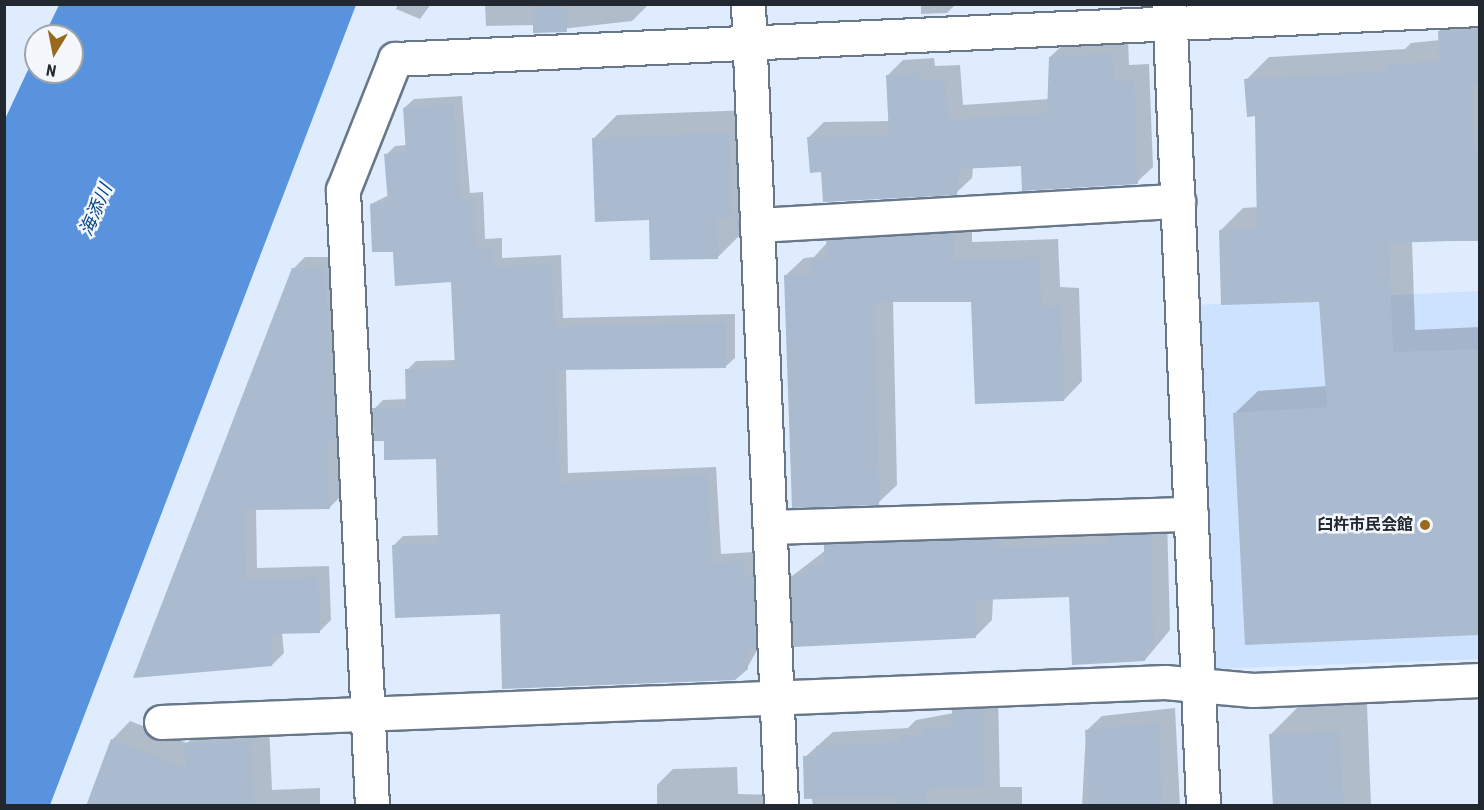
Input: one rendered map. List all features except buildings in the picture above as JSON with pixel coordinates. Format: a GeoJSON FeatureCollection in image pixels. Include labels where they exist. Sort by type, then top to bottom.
{"type":"FeatureCollection","features":[{"type":"Feature","properties":{"kind":"street"},"geometry":{"type":"LineString","coordinates":[[748,4],[782,806]]}},
{"type":"Feature","properties":{"kind":"street"},"geometry":{"type":"LineString","coordinates":[[372,806],[343,190],[395,59],[750,43],[1170,14],[1479,9]]}},
{"type":"Feature","properties":{"kind":"street"},"geometry":{"type":"LineString","coordinates":[[1170,14],[1203,806]]}},
{"type":"Feature","properties":{"kind":"street"},"geometry":{"type":"LineString","coordinates":[[757,225],[1178,201]]}},
{"type":"Feature","properties":{"kind":"street"},"geometry":{"type":"LineString","coordinates":[[770,527],[1191,514]]}},
{"type":"Feature","properties":{"kind":"street"},"geometry":{"type":"LineString","coordinates":[[161,722],[1197,681],[1253,690],[1479,680]]}},
{"type":"Feature","properties":{"kind":"shaded area"},"geometry":{"type":"Polygon","coordinates":[[[1479,291],[1479,659],[1213,669],[1193,305],[1479,291]]]}},
{"type":"Feature","properties":{"kind":"water","name":"海添川"},"geometry":{"type":"Polygon","coordinates":[[[59,5],[356,5],[50,805],[5,805],[5,119],[24,79],[24,84],[84,84],[84,24],[50,24],[59,5]]]}},
{"type":"Feature","properties":{"kind":"place","name":"臼杵市民会館"},"geometry":{"type":"Point","coordinates":[1425,525]}}]}
